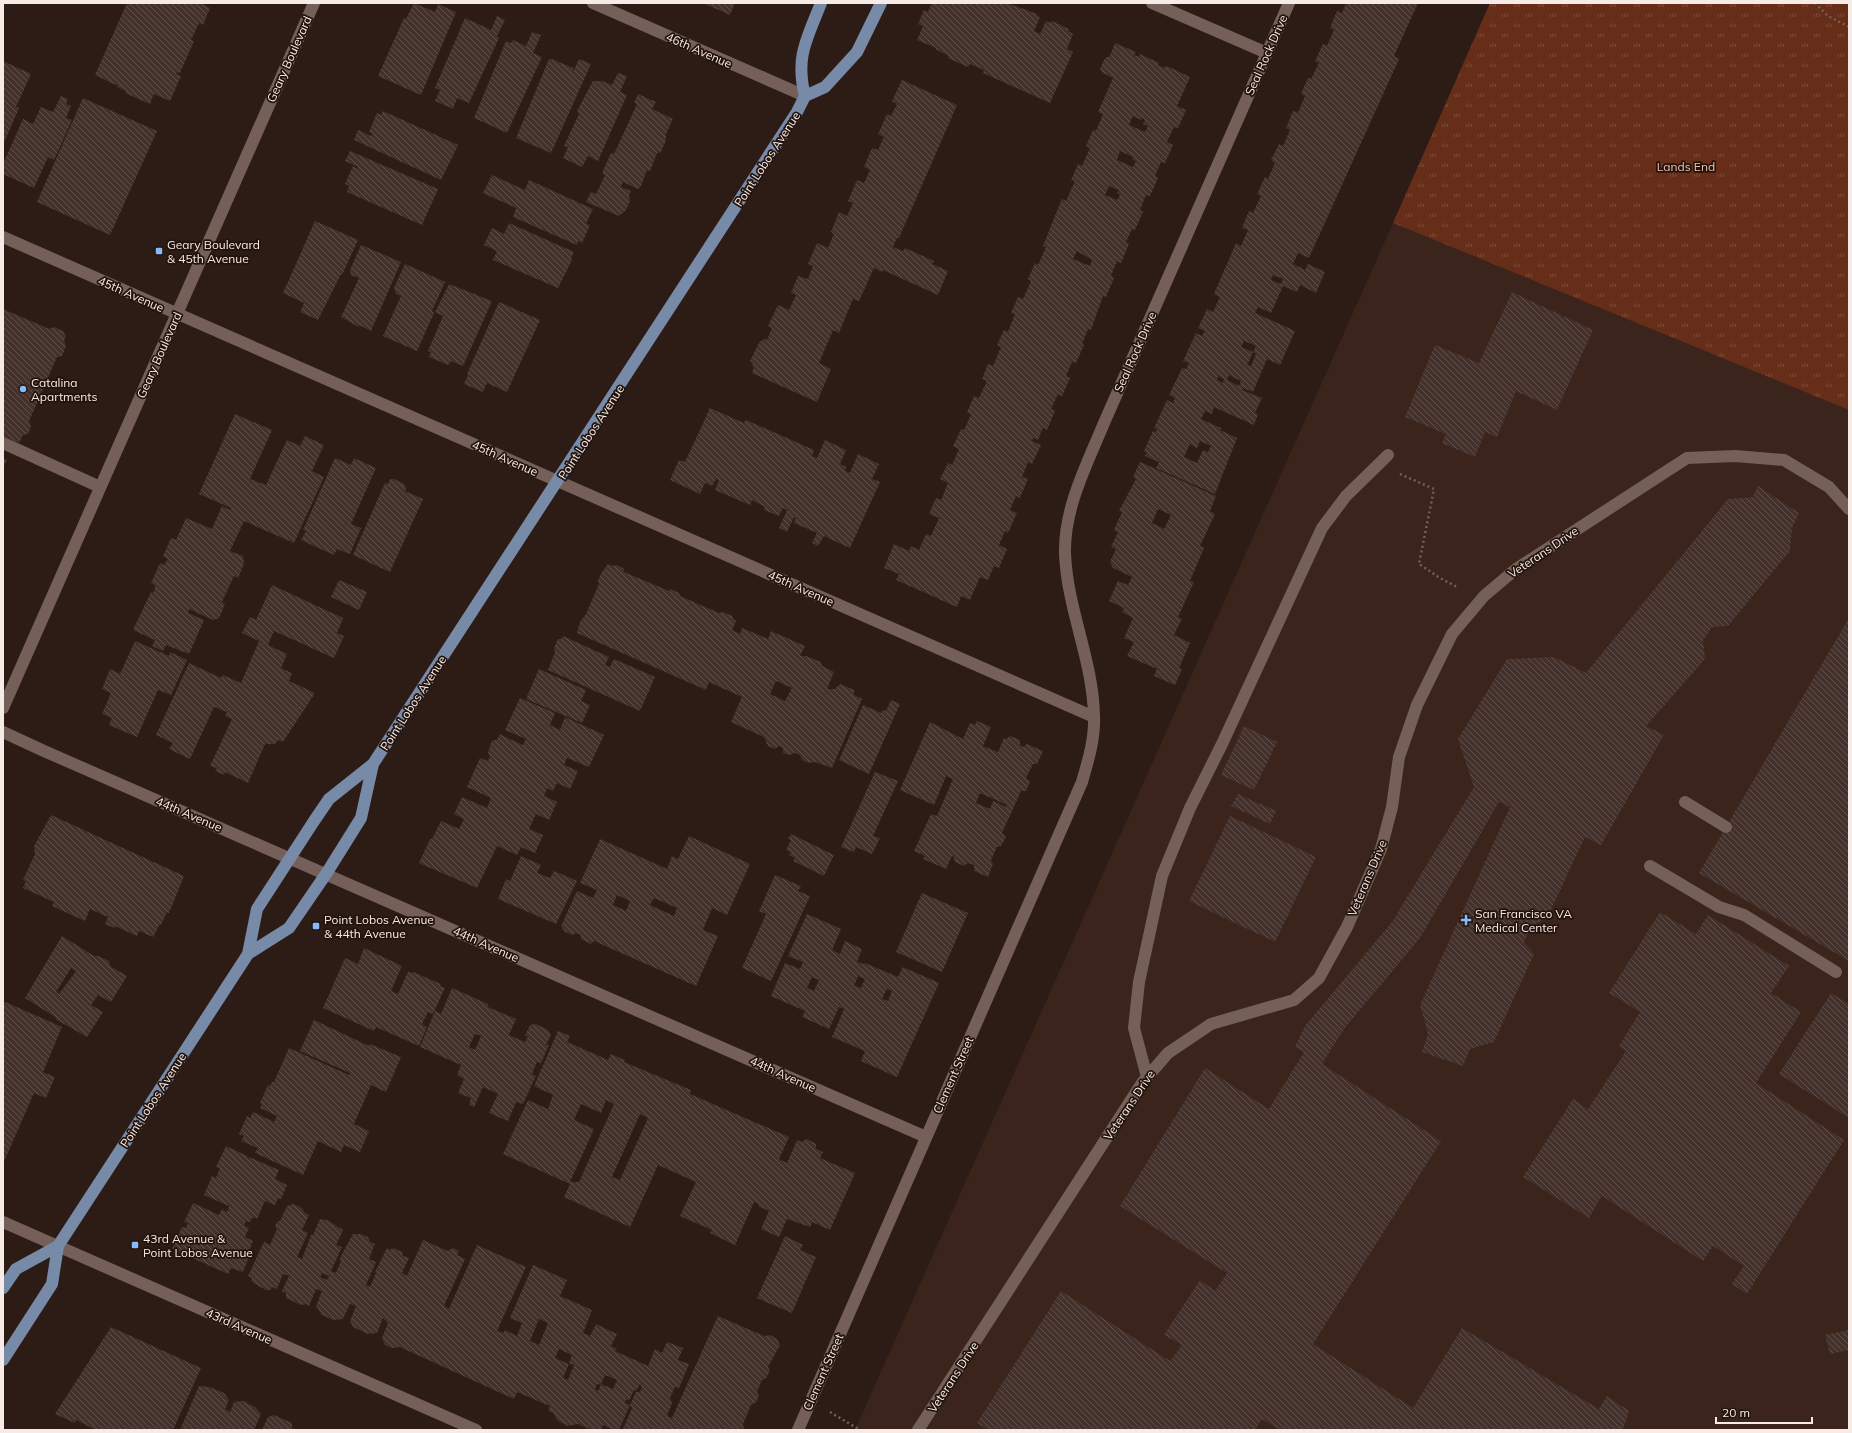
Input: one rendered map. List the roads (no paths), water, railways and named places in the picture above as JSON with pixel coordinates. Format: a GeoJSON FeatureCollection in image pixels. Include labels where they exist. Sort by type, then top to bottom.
{"type":"FeatureCollection","features":[{"type":"Feature","properties":{"kind":"main road"},"geometry":{"type":"LineString","coordinates":[[821,3],[802,57],[800,77],[805,96],[825,86],[857,52],[881,3]]}},
{"type":"Feature","properties":{"kind":"main road","name":"Point Lobos Avenue"},"geometry":{"type":"LineString","coordinates":[[3,1360],[52,1284],[58,1246],[248,954],[257,909],[329,799],[373,764],[559,482],[794,118],[805,96]]}},
{"type":"Feature","properties":{"kind":"main road","name":"Point Lobos Avenue"},"geometry":{"type":"LineString","coordinates":[[248,954],[289,928],[326,874],[361,818],[373,764]]}},
{"type":"Feature","properties":{"kind":"main road","name":"Point Lobos Avenue"},"geometry":{"type":"LineString","coordinates":[[3,1288],[16,1269],[58,1246]]}},
{"type":"Feature","properties":{"kind":"street","name":"Geary Boulevard"},"geometry":{"type":"LineString","coordinates":[[3,708],[314,3]]}},
{"type":"Feature","properties":{"kind":"street","name":"46th Avenue"},"geometry":{"type":"LineString","coordinates":[[593,3],[805,96]]}},
{"type":"Feature","properties":{"kind":"street"},"geometry":{"type":"LineString","coordinates":[[1152,3],[1267,53]]}},
{"type":"Feature","properties":{"kind":"street","name":"Seal Rock Drive"},"geometry":{"type":"LineString","coordinates":[[1094,717],[1091,683],[1084,650],[1074,615],[1068,583],[1065,552],[1068,523],[1085,466],[1289,3]]}},
{"type":"Feature","properties":{"kind":"street","name":"45th Avenue"},"geometry":{"type":"LineString","coordinates":[[3,238],[1094,717]]}},
{"type":"Feature","properties":{"kind":"street"},"geometry":{"type":"LineString","coordinates":[[3,443],[100,488]]}},
{"type":"Feature","properties":{"kind":"street"},"geometry":{"type":"LineString","coordinates":[[1147,1077],[1134,1028],[1139,982],[1162,876],[1190,808],[1222,744],[1322,528],[1346,496],[1388,455]]}},
{"type":"Feature","properties":{"kind":"street","name":"Veterans Drive"},"geometry":{"type":"LineString","coordinates":[[918,1430],[1147,1077],[1168,1053],[1211,1024],[1294,1000],[1319,978],[1347,927],[1382,849],[1392,807],[1399,757],[1416,705],[1452,634],[1484,596],[1516,569],[1687,458],[1735,456],[1784,460],[1829,487],[1849,509]]}},
{"type":"Feature","properties":{"kind":"street","name":"Clement Street"},"geometry":{"type":"LineString","coordinates":[[798,1430],[1082,782],[1089,757],[1094,717]]}},
{"type":"Feature","properties":{"kind":"street","name":"44th Avenue"},"geometry":{"type":"LineString","coordinates":[[3,732],[926,1137]]}},
{"type":"Feature","properties":{"kind":"street"},"geometry":{"type":"LineString","coordinates":[[1685,802],[1726,827]]}},
{"type":"Feature","properties":{"kind":"street"},"geometry":{"type":"LineString","coordinates":[[1650,866],[1719,907],[1744,915],[1836,972]]}},
{"type":"Feature","properties":{"kind":"street","name":"43rd Avenue"},"geometry":{"type":"LineString","coordinates":[[3,1222],[476,1430]]}},
{"type":"Feature","properties":{"kind":"place","name":"Geary Boulevard & 45th Avenue"},"geometry":{"type":"Point","coordinates":[159,251]}},
{"type":"Feature","properties":{"kind":"place","name":"Catalina Apartments"},"geometry":{"type":"Point","coordinates":[23,389]}},
{"type":"Feature","properties":{"kind":"place","name":"San Francisco VA Medical Center"},"geometry":{"type":"Point","coordinates":[1466,920]}},
{"type":"Feature","properties":{"kind":"place","name":"Point Lobos Avenue & 44th Avenue"},"geometry":{"type":"Point","coordinates":[316,926]}},
{"type":"Feature","properties":{"kind":"place","name":"43rd Avenue & Point Lobos Avenue"},"geometry":{"type":"Point","coordinates":[135,1245]}},
{"type":"Feature","properties":{"kind":"park label","name":"Lands End"},"geometry":{"type":"Point","coordinates":[1686,166]}}]}
